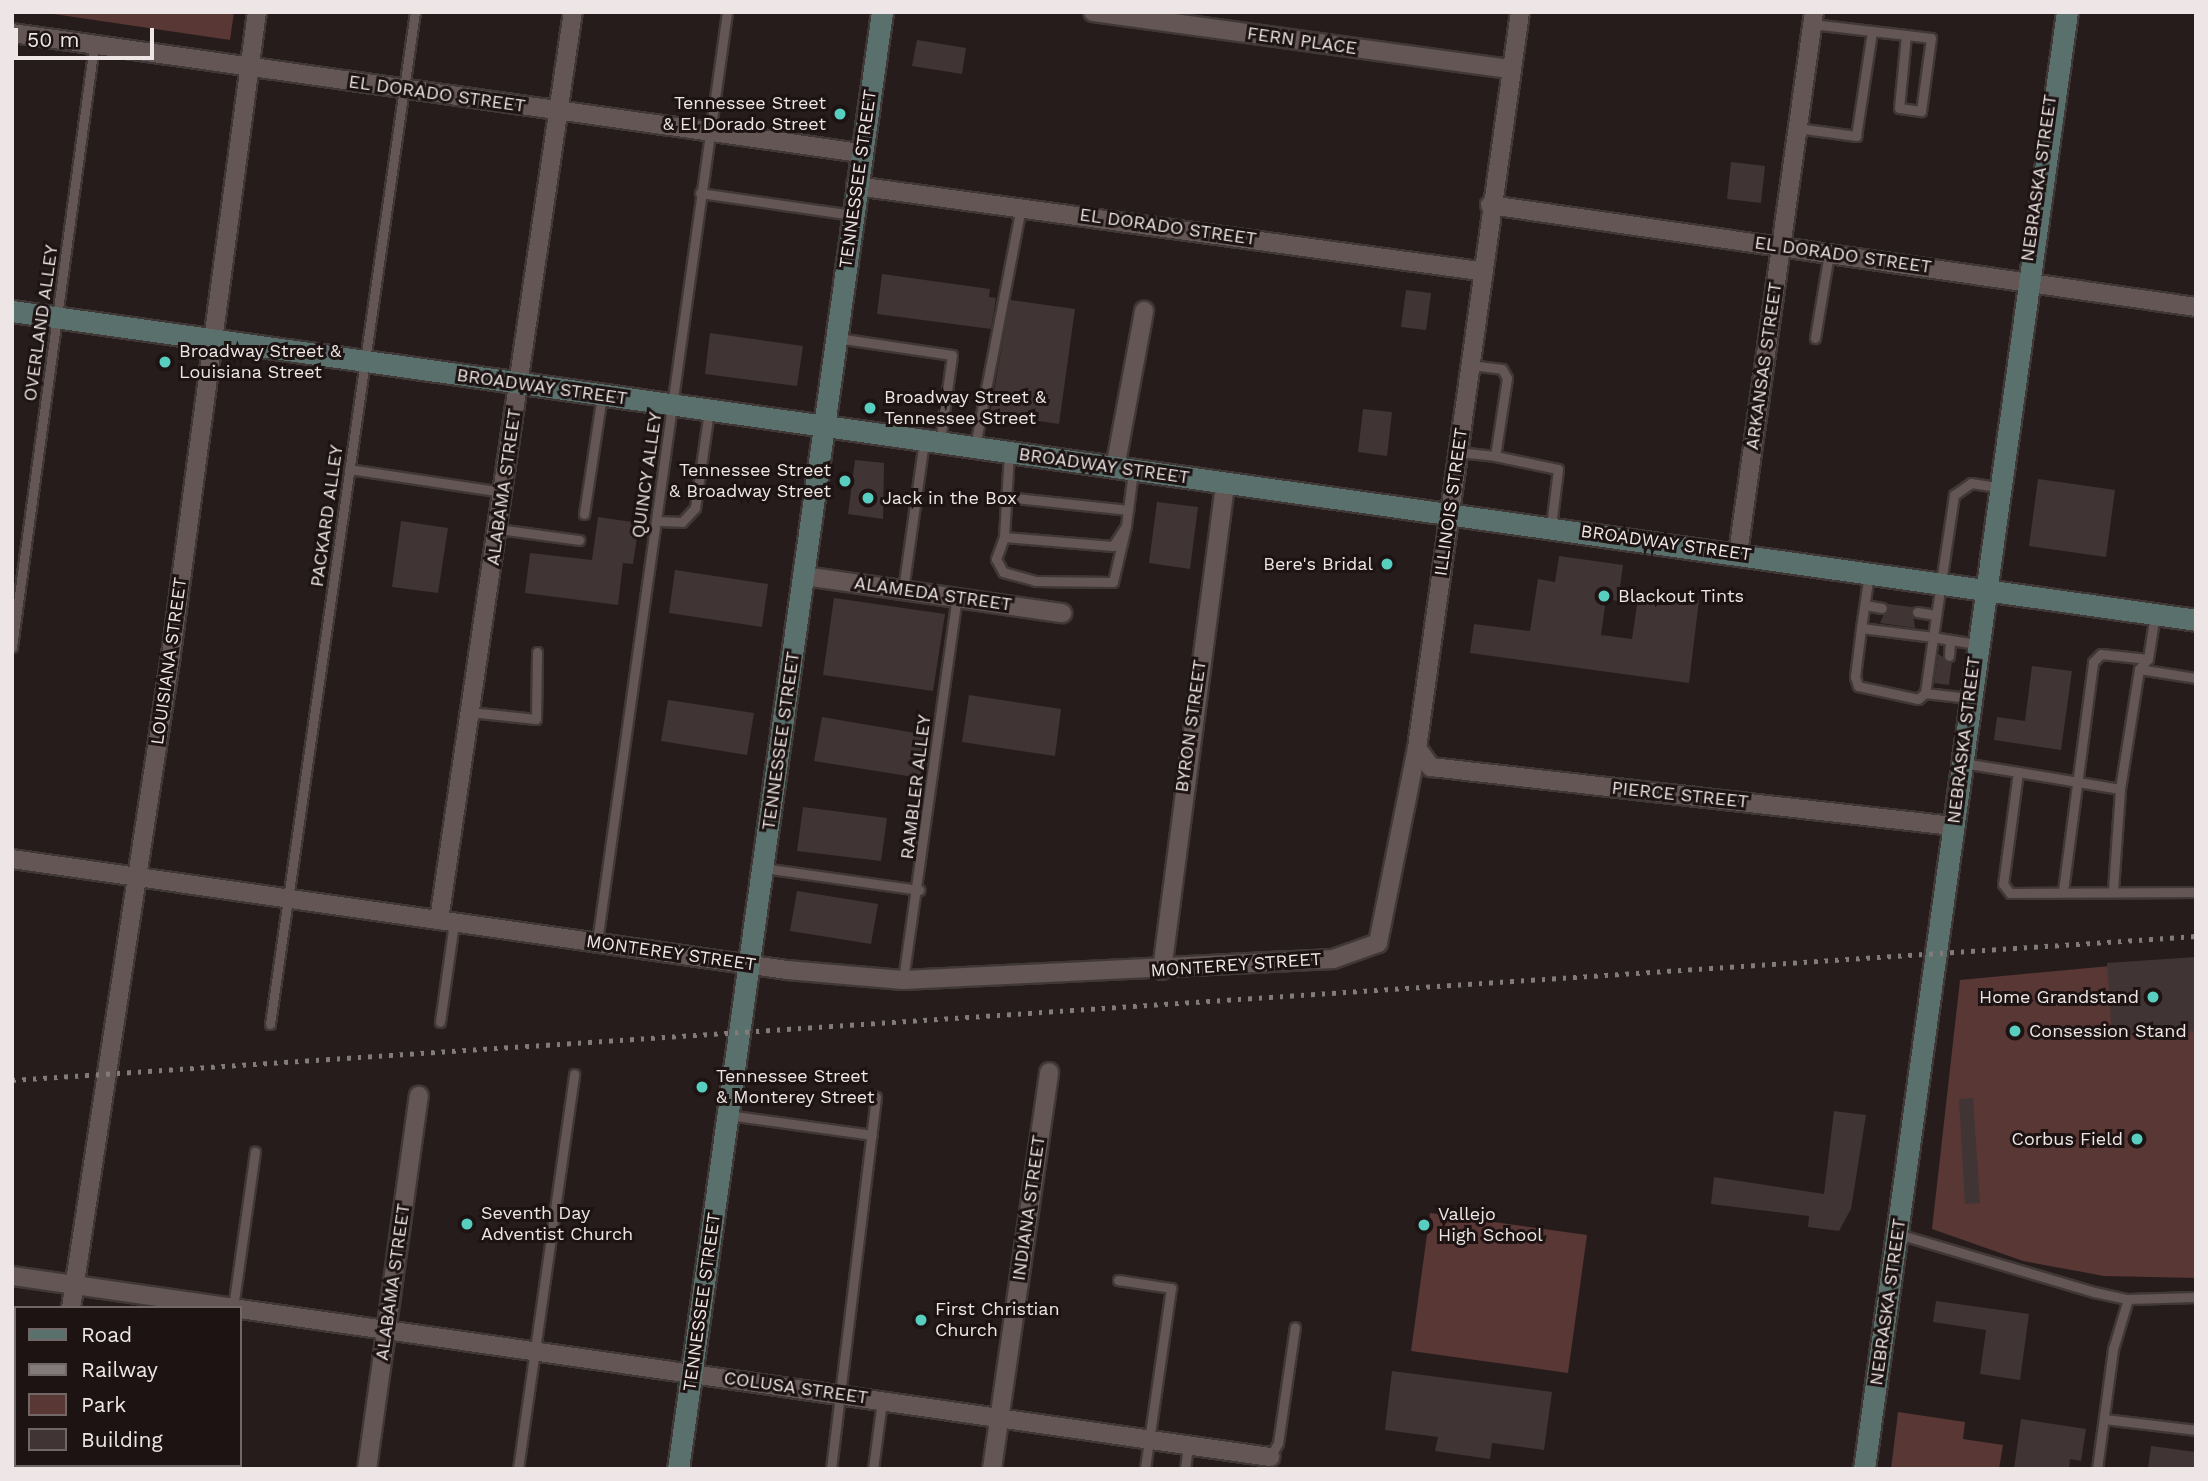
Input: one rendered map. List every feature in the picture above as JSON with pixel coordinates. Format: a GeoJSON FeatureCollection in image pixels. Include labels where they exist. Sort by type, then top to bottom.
{"type":"FeatureCollection","features":[{"type":"Feature","properties":{"kind":"main road","name":"TENNESSEE STREET"},"geometry":{"type":"LineString","coordinates":[[678,1469],[882,12]]}},
{"type":"Feature","properties":{"kind":"main road","name":"NEBRASKA STREET"},"geometry":{"type":"LineString","coordinates":[[1864,1469],[1898,1234],[2025,281],[2067,12]]}},
{"type":"Feature","properties":{"kind":"main road","name":"BROADWAY STREET"},"geometry":{"type":"LineString","coordinates":[[12,311],[709,411],[1738,553],[2196,620]]}},
{"type":"Feature","properties":{"kind":"street","name":"LOUISIANA STREET"},"geometry":{"type":"LineString","coordinates":[[71,1306],[136,878],[257,12]]}},
{"type":"Feature","properties":{"kind":"street","name":"ALABAMA STREET"},"geometry":{"type":"LineString","coordinates":[[446,921],[470,712],[573,12]]}},
{"type":"Feature","properties":{"kind":"street","name":"FERN PLACE"},"geometry":{"type":"LineString","coordinates":[[1093,12],[1511,69]]}},
{"type":"Feature","properties":{"kind":"street","name":"ILLINOIS STREET"},"geometry":{"type":"LineString","coordinates":[[1335,958],[1378,943],[1385,930],[1417,748],[1480,271],[1520,12]]}},
{"type":"Feature","properties":{"kind":"street","name":"ARKANSAS STREET"},"geometry":{"type":"LineString","coordinates":[[1738,553],[1813,18]]}},
{"type":"Feature","properties":{"kind":"street","name":"EL DORADO STREET"},"geometry":{"type":"LineString","coordinates":[[12,33],[861,153]]}},
{"type":"Feature","properties":{"kind":"street","name":"EL DORADO STREET"},"geometry":{"type":"LineString","coordinates":[[856,186],[1480,271]]}},
{"type":"Feature","properties":{"kind":"street","name":"EL DORADO STREET"},"geometry":{"type":"LineString","coordinates":[[1490,205],[2196,307]]}},
{"type":"Feature","properties":{"kind":"street"},"geometry":{"type":"LineString","coordinates":[[1124,469],[1144,311]]}},
{"type":"Feature","properties":{"kind":"street","name":"BYRON STREET"},"geometry":{"type":"LineString","coordinates":[[1162,970],[1225,483]]}},
{"type":"Feature","properties":{"kind":"street","name":"ALAMEDA STREET"},"geometry":{"type":"LineString","coordinates":[[804,576],[1062,613]]}},
{"type":"Feature","properties":{"kind":"street","name":"PIERCE STREET"},"geometry":{"type":"LineString","coordinates":[[1417,748],[1431,767],[1953,825]]}},
{"type":"Feature","properties":{"kind":"street","name":"MONTEREY STREET"},"geometry":{"type":"LineString","coordinates":[[12,859],[749,965],[903,980],[1162,970],[1335,958]]}},
{"type":"Feature","properties":{"kind":"street","name":"INDIANA STREET"},"geometry":{"type":"LineString","coordinates":[[992,1469],[1049,1072]]}},
{"type":"Feature","properties":{"kind":"street","name":"ALABAMA STREET"},"geometry":{"type":"LineString","coordinates":[[367,1469],[419,1096]]}},
{"type":"Feature","properties":{"kind":"street"},"geometry":{"type":"LineString","coordinates":[[12,1276],[219,1306]]}},
{"type":"Feature","properties":{"kind":"street","name":"COLUSA STREET"},"geometry":{"type":"LineString","coordinates":[[242,1308],[1270,1457]]}},
{"type":"Feature","properties":{"kind":"lane","name":"PACKARD ALLEY"},"geometry":{"type":"LineString","coordinates":[[270,1024],[415,12]]}},
{"type":"Feature","properties":{"kind":"lane","name":"QUINCY ALLEY"},"geometry":{"type":"LineString","coordinates":[[597,942],[673,405],[708,132],[727,12]]}},
{"type":"Feature","properties":{"kind":"lane"},"geometry":{"type":"LineString","coordinates":[[1813,18],[1872,31],[1906,35],[1931,38],[1921,111],[1899,108],[1906,35]]}},
{"type":"Feature","properties":{"kind":"lane"},"geometry":{"type":"LineString","coordinates":[[1797,128],[1856,136],[1872,31]]}},
{"type":"Feature","properties":{"kind":"lane","name":"OVERLAND ALLEY"},"geometry":{"type":"LineString","coordinates":[[12,647],[94,45]]}},
{"type":"Feature","properties":{"kind":"lane"},"geometry":{"type":"LineString","coordinates":[[700,193],[852,215]]}},
{"type":"Feature","properties":{"kind":"lane"},"geometry":{"type":"LineString","coordinates":[[975,448],[1021,207]]}},
{"type":"Feature","properties":{"kind":"lane"},"geometry":{"type":"LineString","coordinates":[[1815,338],[1829,253]]}},
{"type":"Feature","properties":{"kind":"lane"},"geometry":{"type":"LineString","coordinates":[[837,338],[953,355],[932,442],[903,590]]}},
{"type":"Feature","properties":{"kind":"lane"},"geometry":{"type":"LineString","coordinates":[[1468,364],[1502,369],[1507,377],[1495,456]]}},
{"type":"Feature","properties":{"kind":"lane"},"geometry":{"type":"LineString","coordinates":[[584,514],[601,395]]}},
{"type":"Feature","properties":{"kind":"lane"},"geometry":{"type":"LineString","coordinates":[[657,521],[682,522],[695,508],[709,411]]}},
{"type":"Feature","properties":{"kind":"lane"},"geometry":{"type":"LineString","coordinates":[[1458,452],[1495,456],[1558,469],[1551,528]]}},
{"type":"Feature","properties":{"kind":"lane"},"geometry":{"type":"LineString","coordinates":[[1009,453],[1004,537],[996,559],[1003,572],[1036,581],[1113,582],[1128,510],[1124,469]]}},
{"type":"Feature","properties":{"kind":"lane"},"geometry":{"type":"LineString","coordinates":[[349,469],[503,492]]}},
{"type":"Feature","properties":{"kind":"lane"},"geometry":{"type":"LineString","coordinates":[[1870,572],[1855,677],[1863,692],[1918,699],[1925,693],[1954,495],[1970,483],[1997,487]]}},
{"type":"Feature","properties":{"kind":"lane"},"geometry":{"type":"LineString","coordinates":[[1006,497],[1128,510]]}},
{"type":"Feature","properties":{"kind":"lane"},"geometry":{"type":"LineString","coordinates":[[1004,537],[1113,546],[1126,526]]}},
{"type":"Feature","properties":{"kind":"lane"},"geometry":{"type":"LineString","coordinates":[[498,529],[579,540]]}},
{"type":"Feature","properties":{"kind":"lane","name":"RAMBLER ALLEY"},"geometry":{"type":"LineString","coordinates":[[903,980],[919,890],[957,598]]}},
{"type":"Feature","properties":{"kind":"lane"},"geometry":{"type":"LineString","coordinates":[[1865,605],[1882,608]]}},
{"type":"Feature","properties":{"kind":"lane"},"geometry":{"type":"LineString","coordinates":[[1917,612],[1936,615]]}},
{"type":"Feature","properties":{"kind":"lane"},"geometry":{"type":"LineString","coordinates":[[2113,890],[2120,789],[2139,668],[2148,659],[2155,614]]}},
{"type":"Feature","properties":{"kind":"lane"},"geometry":{"type":"LineString","coordinates":[[1861,628],[1976,644]]}},
{"type":"Feature","properties":{"kind":"lane"},"geometry":{"type":"LineString","coordinates":[[1949,656],[1950,640]]}},
{"type":"Feature","properties":{"kind":"lane"},"geometry":{"type":"LineString","coordinates":[[470,712],[536,719],[537,652]]}},
{"type":"Feature","properties":{"kind":"lane"},"geometry":{"type":"LineString","coordinates":[[2063,891],[2075,781],[2093,662],[2101,654],[2148,659]]}},
{"type":"Feature","properties":{"kind":"lane"},"geometry":{"type":"LineString","coordinates":[[2139,668],[2196,678]]}},
{"type":"Feature","properties":{"kind":"lane"},"geometry":{"type":"LineString","coordinates":[[1943,695],[1945,684]]}},
{"type":"Feature","properties":{"kind":"lane"},"geometry":{"type":"LineString","coordinates":[[1925,693],[1969,698]]}},
{"type":"Feature","properties":{"kind":"lane"},"geometry":{"type":"LineString","coordinates":[[1961,763],[2120,789]]}},
{"type":"Feature","properties":{"kind":"lane"},"geometry":{"type":"LineString","coordinates":[[2018,772],[2003,884],[2010,893],[2113,890],[2196,892]]}},
{"type":"Feature","properties":{"kind":"lane"},"geometry":{"type":"LineString","coordinates":[[763,869],[919,890]]}},
{"type":"Feature","properties":{"kind":"lane"},"geometry":{"type":"LineString","coordinates":[[440,1022],[446,921]]}},
{"type":"Feature","properties":{"kind":"lane"},"geometry":{"type":"LineString","coordinates":[[518,1469],[574,1074]]}},
{"type":"Feature","properties":{"kind":"lane"},"geometry":{"type":"LineString","coordinates":[[831,1469],[876,1097]]}},
{"type":"Feature","properties":{"kind":"lane"},"geometry":{"type":"LineString","coordinates":[[729,1115],[872,1135]]}},
{"type":"Feature","properties":{"kind":"lane"},"geometry":{"type":"LineString","coordinates":[[233,1306],[255,1152]]}},
{"type":"Feature","properties":{"kind":"lane"},"geometry":{"type":"LineString","coordinates":[[1898,1234],[2128,1299],[2196,1297]]}},
{"type":"Feature","properties":{"kind":"lane"},"geometry":{"type":"LineString","coordinates":[[1118,1280],[1171,1288],[1145,1469]]}},
{"type":"Feature","properties":{"kind":"lane"},"geometry":{"type":"LineString","coordinates":[[2097,1469],[2113,1349],[2128,1299]]}},
{"type":"Feature","properties":{"kind":"lane"},"geometry":{"type":"LineString","coordinates":[[1270,1457],[1278,1443],[1295,1327]]}},
{"type":"Feature","properties":{"kind":"lane"},"geometry":{"type":"LineString","coordinates":[[873,1469],[882,1401]]}},
{"type":"Feature","properties":{"kind":"lane"},"geometry":{"type":"LineString","coordinates":[[2104,1419],[2196,1430]]}},
{"type":"Feature","properties":{"kind":"lane"},"geometry":{"type":"LineString","coordinates":[[1185,1469],[1188,1445]]}},
{"type":"Feature","properties":{"kind":"green space"},"geometry":{"type":"Polygon","coordinates":[[[40,12],[234,12],[230,40],[40,12]]]}},
{"type":"Feature","properties":{"kind":"green space"},"geometry":{"type":"Polygon","coordinates":[[[2196,958],[2196,1278],[2104,1276],[2023,1261],[1932,1229],[1960,980],[2196,958]]]}},
{"type":"Feature","properties":{"kind":"green space"},"geometry":{"type":"Polygon","coordinates":[[[1430,1213],[1587,1235],[1568,1373],[1411,1351],[1430,1213]]]}},
{"type":"Feature","properties":{"kind":"green space"},"geometry":{"type":"Polygon","coordinates":[[[1898,1412],[1965,1422],[1963,1439],[2003,1445],[1999,1469],[1891,1469],[1898,1412]]]}},
{"type":"Feature","properties":{"kind":"building"},"geometry":{"type":"Polygon","coordinates":[[[917,40],[966,48],[962,74],[912,66],[917,40]]]}},
{"type":"Feature","properties":{"kind":"building"},"geometry":{"type":"Polygon","coordinates":[[[1731,162],[1765,166],[1761,203],[1727,199],[1731,162]]]}},
{"type":"Feature","properties":{"kind":"building"},"geometry":{"type":"Polygon","coordinates":[[[882,274],[990,289],[989,297],[996,298],[991,329],[877,314],[882,274]]]}},
{"type":"Feature","properties":{"kind":"building"},"geometry":{"type":"Polygon","coordinates":[[[1406,290],[1431,293],[1426,330],[1401,327],[1406,290]]]}},
{"type":"Feature","properties":{"kind":"building"},"geometry":{"type":"Polygon","coordinates":[[[1010,300],[1075,309],[1059,424],[990,414],[1010,300]]]}},
{"type":"Feature","properties":{"kind":"building"},"geometry":{"type":"Polygon","coordinates":[[[710,333],[803,346],[797,386],[705,374],[710,333]]]}},
{"type":"Feature","properties":{"kind":"building"},"geometry":{"type":"Polygon","coordinates":[[[1363,409],[1392,412],[1387,456],[1358,452],[1363,409]]]}},
{"type":"Feature","properties":{"kind":"building","name":"Jack in the Box"},"geometry":{"type":"Polygon","coordinates":[[[855,460],[884,463],[883,519],[848,514],[855,460]]]}},
{"type":"Feature","properties":{"kind":"building"},"geometry":{"type":"Polygon","coordinates":[[[2038,479],[2115,490],[2106,557],[2029,546],[2038,479]]]}},
{"type":"Feature","properties":{"kind":"building"},"geometry":{"type":"Polygon","coordinates":[[[1157,502],[1198,507],[1190,569],[1149,563],[1157,502]]]}},
{"type":"Feature","properties":{"kind":"building"},"geometry":{"type":"Polygon","coordinates":[[[598,517],[639,523],[633,564],[623,563],[618,605],[525,593],[530,553],[592,560],[598,517]]]}},
{"type":"Feature","properties":{"kind":"building"},"geometry":{"type":"Polygon","coordinates":[[[401,521],[448,528],[438,593],[392,587],[401,521]]]}},
{"type":"Feature","properties":{"kind":"building"},"geometry":{"type":"Polygon","coordinates":[[[1559,556],[1623,565],[1618,601],[1606,599],[1601,635],[1632,639],[1639,591],[1699,600],[1689,683],[1470,653],[1474,624],[1530,631],[1538,579],[1555,582],[1559,556]]]}},
{"type":"Feature","properties":{"kind":"building"},"geometry":{"type":"Polygon","coordinates":[[[675,570],[768,584],[762,627],[669,613],[675,570]]]}},
{"type":"Feature","properties":{"kind":"building"},"geometry":{"type":"Polygon","coordinates":[[[834,598],[945,614],[933,691],[823,675],[834,598]]]}},
{"type":"Feature","properties":{"kind":"building"},"geometry":{"type":"Polygon","coordinates":[[[1888,604],[1912,607],[1915,628],[1880,623],[1888,604]]]}},
{"type":"Feature","properties":{"kind":"building"},"geometry":{"type":"Polygon","coordinates":[[[1938,654],[1952,662],[1949,685],[1934,683],[1938,654]]]}},
{"type":"Feature","properties":{"kind":"building"},"geometry":{"type":"Polygon","coordinates":[[[2032,666],[2072,671],[2061,750],[1994,740],[1997,717],[2025,721],[2032,666]]]}},
{"type":"Feature","properties":{"kind":"building"},"geometry":{"type":"Polygon","coordinates":[[[969,695],[1061,709],[1055,756],[962,742],[969,695]]]}},
{"type":"Feature","properties":{"kind":"building"},"geometry":{"type":"Polygon","coordinates":[[[668,700],[754,713],[747,755],[661,741],[668,700]]]}},
{"type":"Feature","properties":{"kind":"building"},"geometry":{"type":"Polygon","coordinates":[[[822,717],[927,735],[920,778],[814,761],[822,717]]]}},
{"type":"Feature","properties":{"kind":"building"},"geometry":{"type":"Polygon","coordinates":[[[803,807],[887,818],[881,861],[797,851],[803,807]]]}},
{"type":"Feature","properties":{"kind":"building"},"geometry":{"type":"Polygon","coordinates":[[[797,891],[878,904],[871,944],[790,931],[797,891]]]}},
{"type":"Feature","properties":{"kind":"building","name":"Home Grandstand"},"geometry":{"type":"Polygon","coordinates":[[[2196,957],[2196,1031],[2112,1036],[2107,963],[2196,957]]]}},
{"type":"Feature","properties":{"kind":"building"},"geometry":{"type":"Polygon","coordinates":[[[1973,1098],[1980,1203],[1965,1204],[1959,1099],[1973,1098]]]}},
{"type":"Feature","properties":{"kind":"building"},"geometry":{"type":"Polygon","coordinates":[[[1834,1111],[1866,1115],[1851,1209],[1839,1231],[1808,1227],[1809,1216],[1711,1204],[1714,1177],[1824,1194],[1834,1111]]]}},
{"type":"Feature","properties":{"kind":"building"},"geometry":{"type":"Polygon","coordinates":[[[1936,1301],[2029,1314],[2020,1380],[1980,1374],[1986,1330],[1933,1322],[1936,1301]]]}},
{"type":"Feature","properties":{"kind":"building"},"geometry":{"type":"Polygon","coordinates":[[[1392,1371],[1552,1392],[1544,1450],[1492,1443],[1490,1459],[1435,1451],[1438,1437],[1385,1430],[1392,1371]]]}},
{"type":"Feature","properties":{"kind":"building"},"geometry":{"type":"Polygon","coordinates":[[[2021,1419],[2086,1429],[2081,1461],[2070,1459],[2069,1469],[2014,1469],[2021,1419]]]}},
{"type":"Feature","properties":{"kind":"building"},"geometry":{"type":"Polygon","coordinates":[[[2151,1446],[2196,1452],[2196,1469],[2148,1469],[2151,1446]]]}},
{"type":"Feature","properties":{"kind":"railway"},"geometry":{"type":"LineString","coordinates":[[12,1080],[2196,936]]}},
{"type":"Feature","properties":{"kind":"place","name":"Tennessee Street & El Dorado Street"},"geometry":{"type":"Point","coordinates":[840,114]}},
{"type":"Feature","properties":{"kind":"place","name":"Broadway Street & Louisiana Street"},"geometry":{"type":"Point","coordinates":[165,362]}},
{"type":"Feature","properties":{"kind":"place","name":"Broadway Street & Tennessee Street"},"geometry":{"type":"Point","coordinates":[870,408]}},
{"type":"Feature","properties":{"kind":"place","name":"Tennessee Street & Broadway Street"},"geometry":{"type":"Point","coordinates":[845,481]}},
{"type":"Feature","properties":{"kind":"place","name":"Jack in the Box"},"geometry":{"type":"Point","coordinates":[868,498]}},
{"type":"Feature","properties":{"kind":"place","name":"Bere's Bridal"},"geometry":{"type":"Point","coordinates":[1387,564]}},
{"type":"Feature","properties":{"kind":"place","name":"Blackout Tints"},"geometry":{"type":"Point","coordinates":[1604,596]}},
{"type":"Feature","properties":{"kind":"place","name":"Home Grandstand"},"geometry":{"type":"Point","coordinates":[2153,997]}},
{"type":"Feature","properties":{"kind":"place","name":"Consession Stand"},"geometry":{"type":"Point","coordinates":[2015,1031]}},
{"type":"Feature","properties":{"kind":"place","name":"Tennessee Street & Monterey Street"},"geometry":{"type":"Point","coordinates":[702,1087]}},
{"type":"Feature","properties":{"kind":"place","name":"Corbus Field"},"geometry":{"type":"Point","coordinates":[2137,1139]}},
{"type":"Feature","properties":{"kind":"place","name":"Seventh Day Adventist Church"},"geometry":{"type":"Point","coordinates":[467,1224]}},
{"type":"Feature","properties":{"kind":"place","name":"Vallejo High School"},"geometry":{"type":"Point","coordinates":[1424,1225]}},
{"type":"Feature","properties":{"kind":"place","name":"First Christian Church"},"geometry":{"type":"Point","coordinates":[921,1320]}}]}
